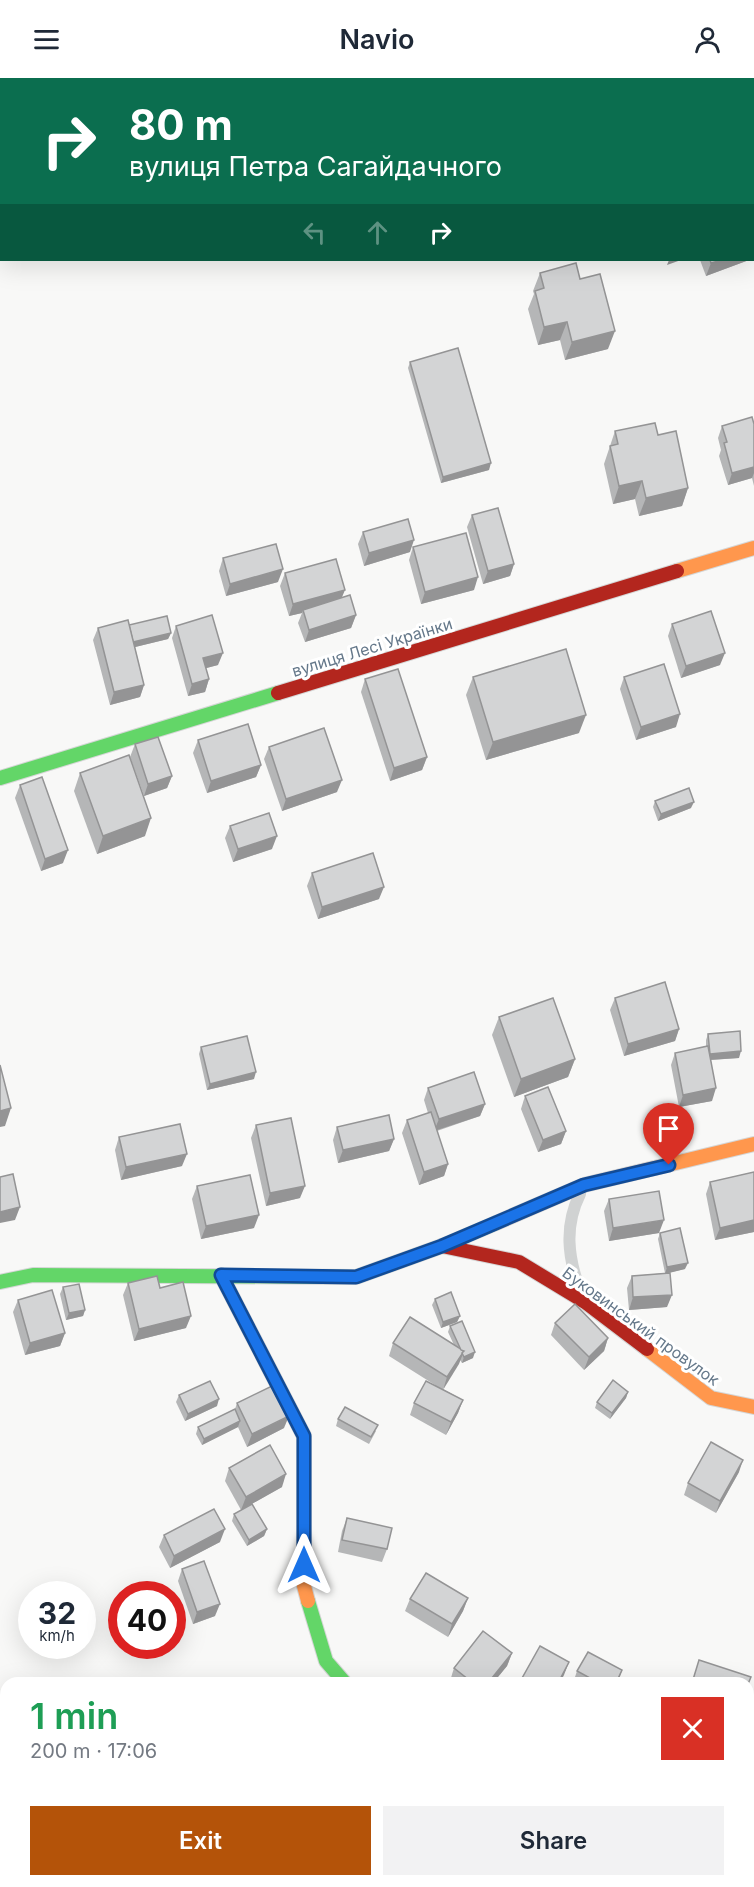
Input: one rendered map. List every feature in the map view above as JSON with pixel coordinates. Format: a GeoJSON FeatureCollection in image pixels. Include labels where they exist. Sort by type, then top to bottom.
{"type":"FeatureCollection","features":[{"type":"Feature","properties":{"kind":"street","name":"вулиця Лесі Українки"},"geometry":{"type":"LineString","coordinates":[[0,778],[754,548]]}},
{"type":"Feature","properties":{"kind":"street"},"geometry":{"type":"LineString","coordinates":[[0,1282],[33,1275],[356,1277],[442,1246],[584,1185],[754,1144]]}},
{"type":"Feature","properties":{"kind":"street","name":"Буковинський провулок"},"geometry":{"type":"LineString","coordinates":[[442,1246],[519,1262],[585,1302],[711,1398],[754,1407]]}},
{"type":"Feature","properties":{"kind":"street"},"geometry":{"type":"LineString","coordinates":[[221,1275],[304,1436],[304,1586],[326,1661],[340,1677]]}},
{"type":"Feature","properties":{"kind":"lane"},"geometry":{"type":"LineString","coordinates":[[584,1185],[569,1224],[569,1240],[574,1275],[585,1302]]}},
{"type":"Feature","properties":{"kind":"building"},"geometry":{"type":"Polygon","coordinates":[[[576,263],[580,279],[600,274],[615,331],[572,342],[567,322],[544,327],[535,291],[544,288],[540,273],[576,263]]]}},
{"type":"Feature","properties":{"kind":"building"},"geometry":{"type":"Polygon","coordinates":[[[458,348],[491,463],[443,477],[410,362],[458,348]]]}},
{"type":"Feature","properties":{"kind":"building"},"geometry":{"type":"Polygon","coordinates":[[[752,417],[754,467],[732,473],[722,426],[752,417]]]}},
{"type":"Feature","properties":{"kind":"building"},"geometry":{"type":"Polygon","coordinates":[[[655,423],[658,435],[676,431],[688,488],[646,498],[642,481],[619,486],[610,446],[618,444],[615,431],[655,423]]]}},
{"type":"Feature","properties":{"kind":"building"},"geometry":{"type":"Polygon","coordinates":[[[498,508],[514,564],[488,571],[472,515],[498,508]]]}},
{"type":"Feature","properties":{"kind":"building"},"geometry":{"type":"Polygon","coordinates":[[[408,519],[414,540],[369,553],[363,532],[408,519]]]}},
{"type":"Feature","properties":{"kind":"building"},"geometry":{"type":"Polygon","coordinates":[[[466,533],[478,577],[425,592],[413,547],[466,533]]]}},
{"type":"Feature","properties":{"kind":"building"},"geometry":{"type":"Polygon","coordinates":[[[276,544],[283,569],[230,584],[223,558],[276,544]]]}},
{"type":"Feature","properties":{"kind":"building"},"geometry":{"type":"Polygon","coordinates":[[[336,559],[345,590],[293,604],[285,573],[336,559]]]}},
{"type":"Feature","properties":{"kind":"building"},"geometry":{"type":"Polygon","coordinates":[[[350,595],[356,615],[309,630],[303,610],[350,595]]]}},
{"type":"Feature","properties":{"kind":"building"},"geometry":{"type":"Polygon","coordinates":[[[711,611],[725,653],[686,666],[672,624],[711,611]]]}},
{"type":"Feature","properties":{"kind":"building"},"geometry":{"type":"Polygon","coordinates":[[[212,615],[223,653],[203,658],[209,679],[192,684],[176,626],[212,615]]]}},
{"type":"Feature","properties":{"kind":"building"},"geometry":{"type":"Polygon","coordinates":[[[167,616],[171,633],[133,642],[129,625],[167,616]]]}},
{"type":"Feature","properties":{"kind":"building"},"geometry":{"type":"Polygon","coordinates":[[[128,620],[144,685],[114,692],[98,628],[128,620]]]}},
{"type":"Feature","properties":{"kind":"building"},"geometry":{"type":"Polygon","coordinates":[[[566,649],[586,715],[493,742],[473,677],[566,649]]]}},
{"type":"Feature","properties":{"kind":"building"},"geometry":{"type":"Polygon","coordinates":[[[664,664],[680,714],[641,727],[624,677],[664,664]]]}},
{"type":"Feature","properties":{"kind":"building"},"geometry":{"type":"Polygon","coordinates":[[[398,669],[427,757],[394,768],[365,679],[398,669]]]}},
{"type":"Feature","properties":{"kind":"building"},"geometry":{"type":"Polygon","coordinates":[[[248,724],[261,765],[211,781],[198,740],[248,724]]]}},
{"type":"Feature","properties":{"kind":"building"},"geometry":{"type":"Polygon","coordinates":[[[324,728],[342,780],[286,799],[269,747],[324,728]]]}},
{"type":"Feature","properties":{"kind":"building"},"geometry":{"type":"Polygon","coordinates":[[[158,737],[172,776],[148,784],[135,744],[158,737]]]}},
{"type":"Feature","properties":{"kind":"building"},"geometry":{"type":"Polygon","coordinates":[[[129,755],[151,818],[103,836],[80,773],[129,755]]]}},
{"type":"Feature","properties":{"kind":"building"},"geometry":{"type":"Polygon","coordinates":[[[42,777],[68,850],[45,859],[20,785],[42,777]]]}},
{"type":"Feature","properties":{"kind":"building"},"geometry":{"type":"Polygon","coordinates":[[[689,788],[694,802],[661,814],[655,801],[689,788]]]}},
{"type":"Feature","properties":{"kind":"building"},"geometry":{"type":"Polygon","coordinates":[[[269,813],[277,836],[238,849],[230,826],[269,813]]]}},
{"type":"Feature","properties":{"kind":"building"},"geometry":{"type":"Polygon","coordinates":[[[373,853],[384,887],[322,907],[312,873],[373,853]]]}},
{"type":"Feature","properties":{"kind":"building"},"geometry":{"type":"Polygon","coordinates":[[[665,982],[679,1029],[628,1044],[615,998],[665,982]]]}},
{"type":"Feature","properties":{"kind":"building"},"geometry":{"type":"Polygon","coordinates":[[[553,998],[575,1059],[521,1079],[499,1017],[553,998]]]}},
{"type":"Feature","properties":{"kind":"building"},"geometry":{"type":"Polygon","coordinates":[[[740,1031],[741,1051],[710,1054],[708,1034],[740,1031]]]}},
{"type":"Feature","properties":{"kind":"building"},"geometry":{"type":"Polygon","coordinates":[[[247,1036],[256,1072],[210,1084],[201,1047],[247,1036]]]}},
{"type":"Feature","properties":{"kind":"building"},"geometry":{"type":"Polygon","coordinates":[[[708,1046],[716,1088],[683,1095],[675,1053],[708,1046]]]}},
{"type":"Feature","properties":{"kind":"building"},"geometry":{"type":"Polygon","coordinates":[[[0,1065],[11,1108],[0,1111],[0,1065]]]}},
{"type":"Feature","properties":{"kind":"building"},"geometry":{"type":"Polygon","coordinates":[[[474,1072],[485,1104],[439,1119],[428,1088],[474,1072]]]}},
{"type":"Feature","properties":{"kind":"building"},"geometry":{"type":"Polygon","coordinates":[[[548,1087],[566,1131],[543,1140],[525,1096],[548,1087]]]}},
{"type":"Feature","properties":{"kind":"building"},"geometry":{"type":"Polygon","coordinates":[[[431,1112],[448,1164],[424,1172],[407,1120],[431,1112]]]}},
{"type":"Feature","properties":{"kind":"building"},"geometry":{"type":"Polygon","coordinates":[[[389,1115],[394,1139],[343,1150],[337,1127],[389,1115]]]}},
{"type":"Feature","properties":{"kind":"building"},"geometry":{"type":"Polygon","coordinates":[[[291,1118],[305,1186],[270,1193],[256,1125],[291,1118]]]}},
{"type":"Feature","properties":{"kind":"building"},"geometry":{"type":"Polygon","coordinates":[[[180,1124],[187,1154],[126,1167],[119,1137],[180,1124]]]}},
{"type":"Feature","properties":{"kind":"building"},"geometry":{"type":"Polygon","coordinates":[[[754,1172],[754,1220],[720,1228],[710,1182],[754,1172]]]}},
{"type":"Feature","properties":{"kind":"building"},"geometry":{"type":"Polygon","coordinates":[[[13,1174],[20,1207],[0,1212],[0,1177],[13,1174]]]}},
{"type":"Feature","properties":{"kind":"building"},"geometry":{"type":"Polygon","coordinates":[[[250,1175],[259,1215],[206,1226],[197,1186],[250,1175]]]}},
{"type":"Feature","properties":{"kind":"building"},"geometry":{"type":"Polygon","coordinates":[[[659,1191],[664,1220],[613,1228],[609,1199],[659,1191]]]}},
{"type":"Feature","properties":{"kind":"building"},"geometry":{"type":"Polygon","coordinates":[[[680,1228],[688,1263],[667,1267],[660,1233],[680,1228]]]}},
{"type":"Feature","properties":{"kind":"building"},"geometry":{"type":"Polygon","coordinates":[[[670,1273],[672,1295],[633,1297],[632,1276],[670,1273]]]}},
{"type":"Feature","properties":{"kind":"building"},"geometry":{"type":"Polygon","coordinates":[[[157,1276],[160,1288],[183,1282],[191,1316],[139,1329],[128,1283],[157,1276]]]}},
{"type":"Feature","properties":{"kind":"building"},"geometry":{"type":"Polygon","coordinates":[[[79,1284],[85,1310],[69,1313],[63,1287],[79,1284]]]}},
{"type":"Feature","properties":{"kind":"building"},"geometry":{"type":"Polygon","coordinates":[[[52,1290],[65,1333],[30,1343],[18,1300],[52,1290]]]}},
{"type":"Feature","properties":{"kind":"building"},"geometry":{"type":"Polygon","coordinates":[[[451,1292],[460,1316],[443,1322],[435,1299],[451,1292]]]}},
{"type":"Feature","properties":{"kind":"building"},"geometry":{"type":"Polygon","coordinates":[[[575,1304],[608,1338],[589,1357],[555,1323],[575,1304]]]}},
{"type":"Feature","properties":{"kind":"building"},"geometry":{"type":"Polygon","coordinates":[[[410,1317],[464,1351],[447,1377],[393,1343],[410,1317]]]}},
{"type":"Feature","properties":{"kind":"building"},"geometry":{"type":"Polygon","coordinates":[[[462,1321],[475,1352],[464,1357],[462,1353],[464,1351],[461,1350],[450,1326],[462,1321]]]}},
{"type":"Feature","properties":{"kind":"building"},"geometry":{"type":"Polygon","coordinates":[[[613,1380],[628,1392],[612,1413],[597,1402],[613,1380]]]}},
{"type":"Feature","properties":{"kind":"building"},"geometry":{"type":"Polygon","coordinates":[[[210,1381],[219,1399],[188,1414],[179,1395],[210,1381]]]}},
{"type":"Feature","properties":{"kind":"building"},"geometry":{"type":"Polygon","coordinates":[[[426,1381],[463,1400],[451,1422],[414,1403],[426,1381]]]}},
{"type":"Feature","properties":{"kind":"building"},"geometry":{"type":"Polygon","coordinates":[[[274,1385],[289,1416],[252,1434],[237,1403],[274,1385]]]}},
{"type":"Feature","properties":{"kind":"building"},"geometry":{"type":"Polygon","coordinates":[[[345,1407],[378,1425],[371,1437],[338,1419],[345,1407]]]}},
{"type":"Feature","properties":{"kind":"building"},"geometry":{"type":"Polygon","coordinates":[[[235,1409],[240,1421],[204,1439],[198,1427],[235,1409]]]}},
{"type":"Feature","properties":{"kind":"building"},"geometry":{"type":"Polygon","coordinates":[[[711,1442],[743,1460],[720,1501],[688,1483],[711,1442]]]}},
{"type":"Feature","properties":{"kind":"building"},"geometry":{"type":"Polygon","coordinates":[[[270,1445],[286,1474],[246,1497],[229,1468],[270,1445]]]}},
{"type":"Feature","properties":{"kind":"building"},"geometry":{"type":"Polygon","coordinates":[[[252,1504],[267,1529],[249,1540],[234,1514],[252,1504]]]}},
{"type":"Feature","properties":{"kind":"building"},"geometry":{"type":"Polygon","coordinates":[[[214,1509],[225,1529],[174,1556],[164,1535],[214,1509]]]}},
{"type":"Feature","properties":{"kind":"building"},"geometry":{"type":"Polygon","coordinates":[[[347,1518],[392,1528],[387,1549],[342,1540],[347,1518]]]}},
{"type":"Feature","properties":{"kind":"building"},"geometry":{"type":"Polygon","coordinates":[[[204,1561],[220,1604],[197,1612],[182,1569],[204,1561]]]}},
{"type":"Feature","properties":{"kind":"building"},"geometry":{"type":"Polygon","coordinates":[[[426,1573],[468,1598],[452,1624],[410,1599],[426,1573]]]}},
{"type":"Feature","properties":{"kind":"building"},"geometry":{"type":"Polygon","coordinates":[[[483,1631],[512,1653],[493,1677],[465,1677],[454,1668],[483,1631]]]}},
{"type":"Feature","properties":{"kind":"building"},"geometry":{"type":"Polygon","coordinates":[[[540,1646],[569,1662],[561,1677],[523,1677],[540,1646]]]}},
{"type":"Feature","properties":{"kind":"building"},"geometry":{"type":"Polygon","coordinates":[[[588,1652],[622,1670],[619,1677],[588,1677],[577,1671],[588,1652]]]}},
{"type":"Feature","properties":{"kind":"building"},"geometry":{"type":"Polygon","coordinates":[[[699,1660],[751,1677],[694,1677],[699,1660]]]}},
{"type":"Feature","properties":{"kind":"traffic: fast"},"geometry":{"type":"LineString","coordinates":[[0,778],[278,693]]}},
{"type":"Feature","properties":{"kind":"traffic: fast"},"geometry":{"type":"LineString","coordinates":[[0,1282],[33,1275],[356,1277],[442,1246],[496,1223]]}},
{"type":"Feature","properties":{"kind":"traffic: fast"},"geometry":{"type":"LineString","coordinates":[[308,1601],[326,1661],[340,1677]]}},
{"type":"Feature","properties":{"kind":"traffic: slow"},"geometry":{"type":"LineString","coordinates":[[677,571],[754,548]]}},
{"type":"Feature","properties":{"kind":"traffic: slow"},"geometry":{"type":"LineString","coordinates":[[496,1223],[584,1185],[754,1144]]}},
{"type":"Feature","properties":{"kind":"traffic: slow"},"geometry":{"type":"LineString","coordinates":[[221,1275],[304,1436],[304,1586],[308,1601]]}},
{"type":"Feature","properties":{"kind":"traffic: slow"},"geometry":{"type":"LineString","coordinates":[[647,1349],[711,1398],[754,1407]]}},
{"type":"Feature","properties":{"kind":"traffic: jam"},"geometry":{"type":"LineString","coordinates":[[278,693],[677,571]]}},
{"type":"Feature","properties":{"kind":"traffic: jam"},"geometry":{"type":"LineString","coordinates":[[442,1246],[519,1262],[585,1302],[647,1349]]}},
{"type":"Feature","properties":{"kind":"route"},"geometry":{"type":"LineString","coordinates":[[304,1565],[304,1436],[221,1275],[356,1277],[442,1246],[584,1185],[669,1165]]}}]}
